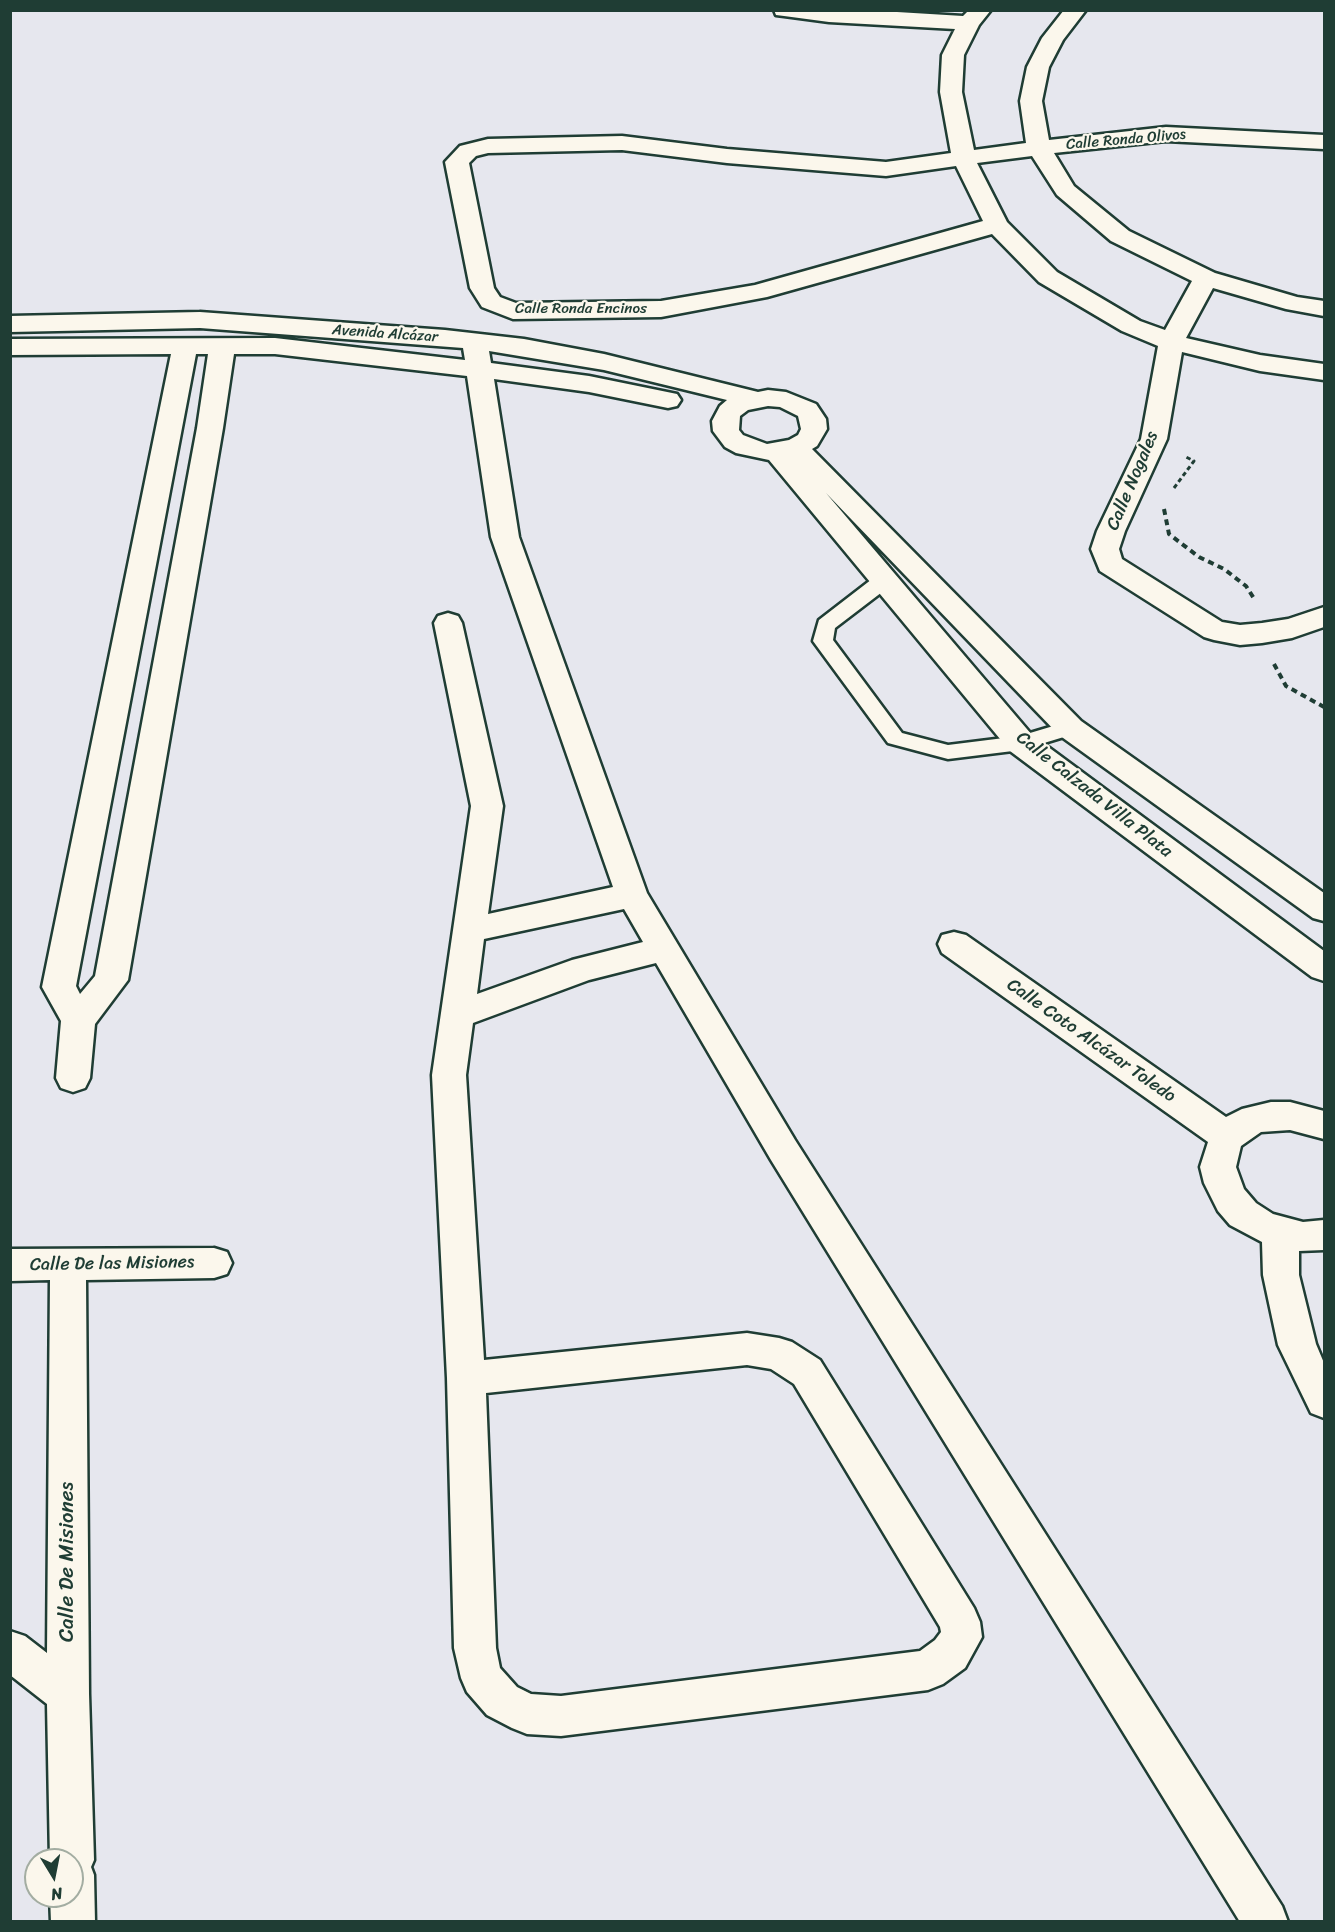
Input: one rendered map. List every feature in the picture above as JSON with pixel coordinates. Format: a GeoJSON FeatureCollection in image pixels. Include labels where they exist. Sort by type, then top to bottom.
{"type":"FeatureCollection","features":[{"type":"Feature","properties":{"kind":"street"},"geometry":{"type":"LineString","coordinates":[[784,10],[829,15],[975,17],[953,55],[951,92],[964,160],[997,225],[1048,277],[1131,326],[1171,342],[1260,363],[1324,372]]}},
{"type":"Feature","properties":{"kind":"street"},"geometry":{"type":"LineString","coordinates":[[1076,10],[1053,38],[1038,67],[1031,101],[1040,148],[1065,190],[1120,236],[1206,278],[1295,304],[1324,308]]}},
{"type":"Feature","properties":{"kind":"street","name":"Calle Ronda Olivos"},"geometry":{"type":"LineString","coordinates":[[964,160],[1040,148],[1166,134],[1282,138],[1324,142]]}},
{"type":"Feature","properties":{"kind":"street","name":"Calle Ronda Encinos"},"geometry":{"type":"LineString","coordinates":[[964,160],[886,169],[728,156],[622,143],[488,146],[468,151],[457,162],[482,288],[491,302],[513,311],[661,309],[747,294],[997,225]]}},
{"type":"Feature","properties":{"kind":"street","name":"Calle Nogales"},"geometry":{"type":"LineString","coordinates":[[1206,278],[1171,342],[1154,439],[1111,531],[1105,549],[1110,564],[1214,630],[1240,635],[1262,633],[1292,628],[1324,617]]}},
{"type":"Feature","properties":{"kind":"street","name":"Avenida Alcázar"},"geometry":{"type":"LineString","coordinates":[[10,324],[200,320],[477,355],[589,384],[729,412]]}},
{"type":"Feature","properties":{"kind":"street"},"geometry":{"type":"LineString","coordinates":[[78,1020],[59,987],[171,427],[185,346]]}},
{"type":"Feature","properties":{"kind":"street"},"geometry":{"type":"LineString","coordinates":[[73,1078],[78,1020],[111,980],[168,669],[222,346]]}},
{"type":"Feature","properties":{"kind":"street","name":"Avenida Alcázar"},"geometry":{"type":"LineString","coordinates":[[10,348],[275,346],[477,355],[524,347],[604,362],[753,399]]}},
{"type":"Feature","properties":{"kind":"street"},"geometry":{"type":"LineString","coordinates":[[477,355],[505,537],[632,895],[783,1150],[1266,1922]]}},
{"type":"Feature","properties":{"kind":"street"},"geometry":{"type":"LineString","coordinates":[[753,399],[786,400],[807,410],[813,419],[814,429],[807,440],[787,450],[759,452],[745,447],[734,441],[726,431],[725,421],[729,412],[753,399]]}},
{"type":"Feature","properties":{"kind":"street"},"geometry":{"type":"LineString","coordinates":[[171,427],[210,428]]}},
{"type":"Feature","properties":{"kind":"street","name":"Calle Calzada Villa Plata"},"geometry":{"type":"LineString","coordinates":[[787,450],[883,581],[1021,742],[1324,968]]}},
{"type":"Feature","properties":{"kind":"street","name":"Calle Calzada Villa Plata"},"geometry":{"type":"LineString","coordinates":[[787,450],[1070,728],[1324,909]]}},
{"type":"Feature","properties":{"kind":"street"},"geometry":{"type":"LineString","coordinates":[[448,623],[487,806],[449,1075],[466,1378],[475,1648],[482,1678],[502,1701],[527,1714],[561,1716],[928,1670],[950,1654],[962,1637],[960,1622],[807,1372],[779,1354],[747,1349],[466,1378]]}},
{"type":"Feature","properties":{"kind":"street"},"geometry":{"type":"LineString","coordinates":[[123,668],[168,669]]}},
{"type":"Feature","properties":{"kind":"street"},"geometry":{"type":"LineString","coordinates":[[470,930],[632,895]]}},
{"type":"Feature","properties":{"kind":"street","name":"Calle Coto Alcázar Toledo"},"geometry":{"type":"LineString","coordinates":[[954,944],[1228,1137]]}},
{"type":"Feature","properties":{"kind":"street"},"geometry":{"type":"LineString","coordinates":[[457,1015],[584,969],[663,949]]}},
{"type":"Feature","properties":{"kind":"street"},"geometry":{"type":"LineString","coordinates":[[1319,1117],[1271,1116],[1254,1119],[1239,1127],[1228,1137],[1221,1152],[1218,1167],[1226,1192],[1243,1214],[1260,1226],[1280,1233],[1303,1237],[1324,1235]]}},
{"type":"Feature","properties":{"kind":"street"},"geometry":{"type":"LineString","coordinates":[[1280,1233],[1281,1275],[1297,1345],[1324,1401]]}},
{"type":"Feature","properties":{"kind":"street","name":"Calle De las Misiones"},"geometry":{"type":"LineString","coordinates":[[10,1265],[214,1263]]}},
{"type":"Feature","properties":{"kind":"street","name":"Calle De Misiones"},"geometry":{"type":"LineString","coordinates":[[68,1264],[68,1694],[72,1848]]}},
{"type":"Feature","properties":{"kind":"street"},"geometry":{"type":"LineString","coordinates":[[10,1650],[68,1694]]}},
{"type":"Feature","properties":{"kind":"lane"},"geometry":{"type":"LineString","coordinates":[[883,581],[826,625],[823,641],[895,738],[948,752],[1021,742],[1070,728]]}},
{"type":"Feature","properties":{"kind":"path"},"geometry":{"type":"LineString","coordinates":[[1150,449],[1194,461],[1172,494]]}},
{"type":"Feature","properties":{"kind":"path"},"geometry":{"type":"LineString","coordinates":[[1168,501],[1164,518],[1170,534],[1246,586],[1256,600],[1262,633],[1277,672],[1286,686],[1324,707]]}}]}
